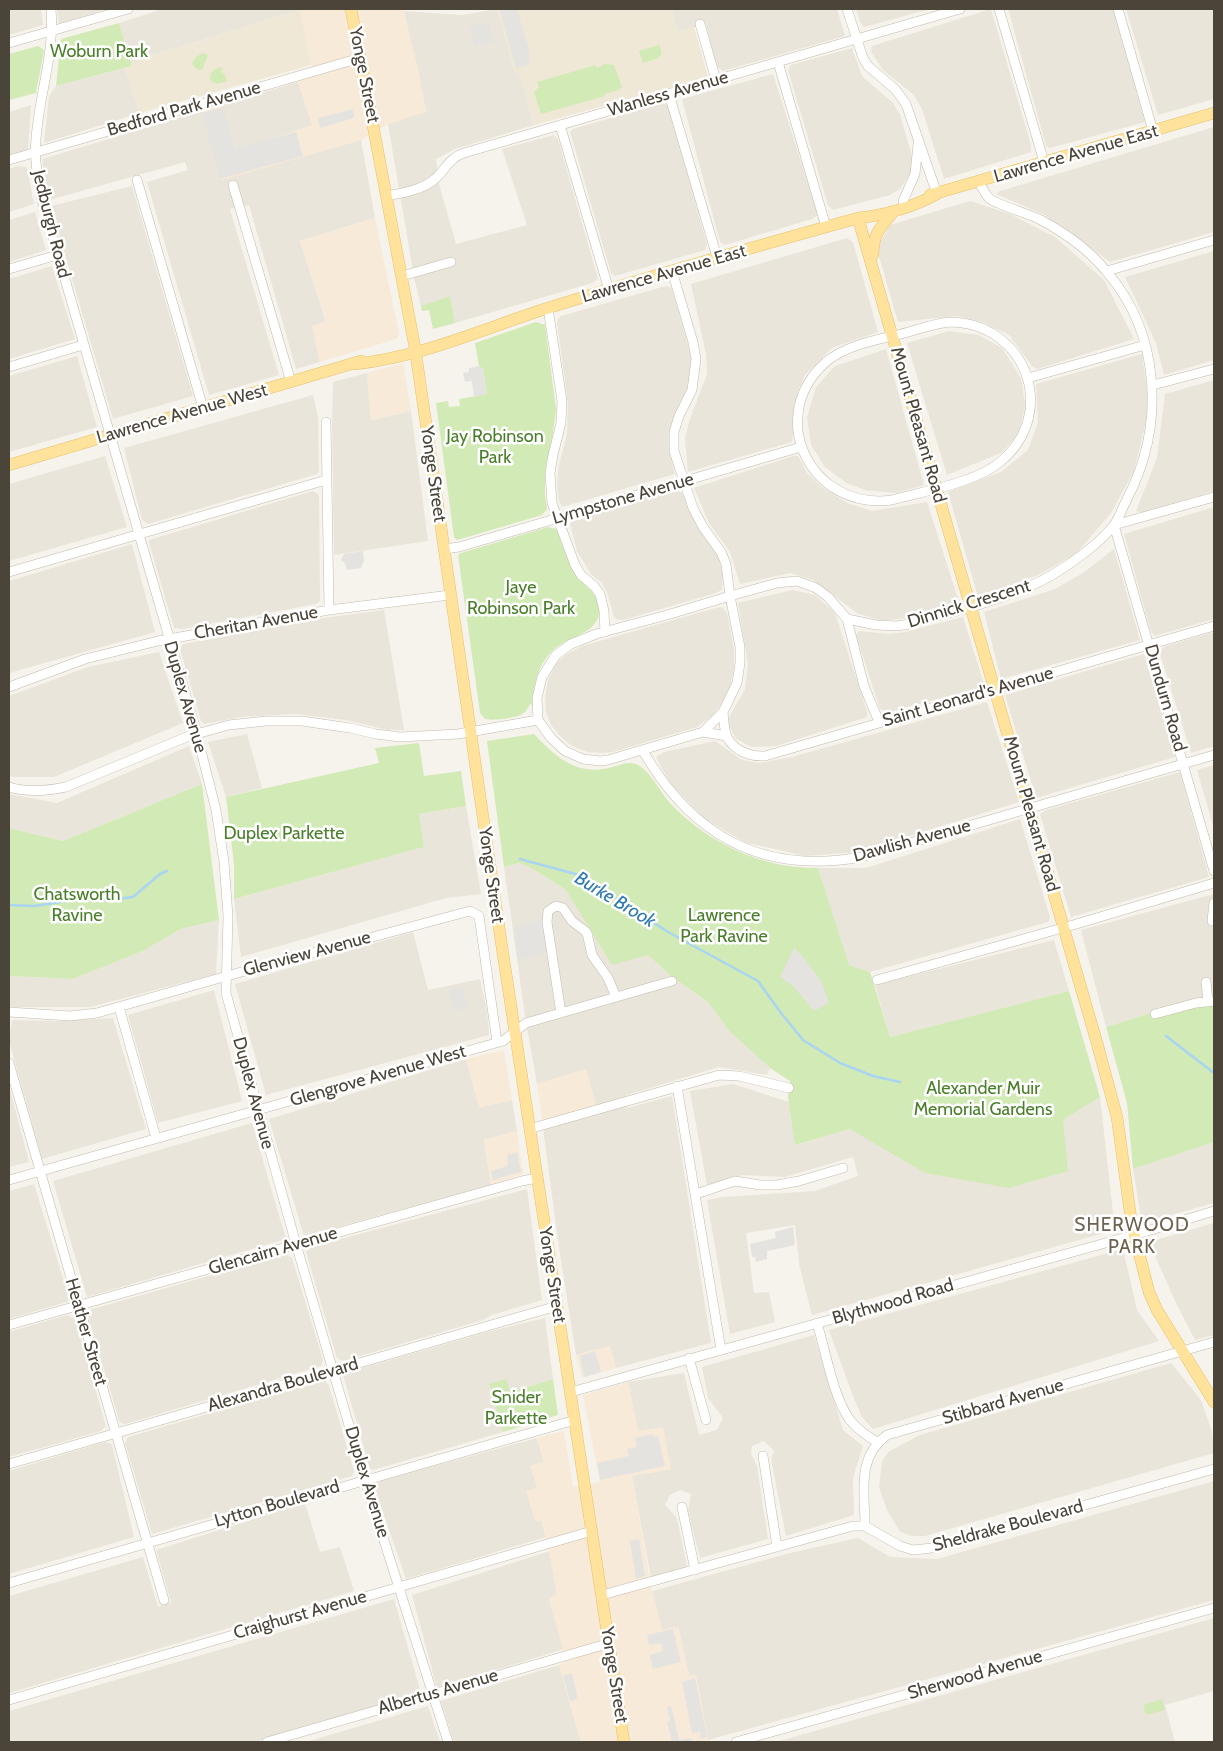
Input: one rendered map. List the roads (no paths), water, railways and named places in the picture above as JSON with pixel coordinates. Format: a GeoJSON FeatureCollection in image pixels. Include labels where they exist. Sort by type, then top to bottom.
{"type":"FeatureCollection","features":[{"type":"Feature","properties":{"kind":"main road","name":"Yonge Street"},"geometry":{"type":"LineString","coordinates":[[351,9],[415,348],[514,1032],[624,1742]]}},
{"type":"Feature","properties":{"kind":"main road","name":"Lawrence Avenue East"},"geometry":{"type":"LineString","coordinates":[[858,218],[873,210],[903,201],[937,194],[1214,113]]}},
{"type":"Feature","properties":{"kind":"main road","name":"Lawrence Avenue East"},"geometry":{"type":"LineString","coordinates":[[415,348],[472,333],[717,257],[826,226],[874,216],[923,201],[937,194]]}},
{"type":"Feature","properties":{"kind":"main road"},"geometry":{"type":"LineString","coordinates":[[873,267],[873,242],[879,229],[894,210]]}},
{"type":"Feature","properties":{"kind":"main road","name":"Mount Pleasant Road"},"geometry":{"type":"LineString","coordinates":[[858,218],[1117,1117],[1134,1235],[1152,1300],[1214,1402]]}},
{"type":"Feature","properties":{"kind":"main road","name":"Lawrence Avenue West"},"geometry":{"type":"LineString","coordinates":[[9,465],[109,434],[291,382],[355,364],[375,362],[415,348]]}},
{"type":"Feature","properties":{"kind":"street","name":"Jedburgh Road"},"geometry":{"type":"LineString","coordinates":[[51,9],[50,59],[37,132],[37,176],[57,255],[109,434]]}},
{"type":"Feature","properties":{"kind":"street"},"geometry":{"type":"LineString","coordinates":[[9,43],[128,9]]}},
{"type":"Feature","properties":{"kind":"street"},"geometry":{"type":"LineString","coordinates":[[847,9],[855,39],[863,58],[868,66],[894,89],[906,104],[937,194]]}},
{"type":"Feature","properties":{"kind":"street","name":"Wanless Avenue"},"geometry":{"type":"LineString","coordinates":[[387,196],[409,191],[429,183],[458,154],[960,9]]}},
{"type":"Feature","properties":{"kind":"street"},"geometry":{"type":"LineString","coordinates":[[999,9],[1044,162]]}},
{"type":"Feature","properties":{"kind":"street"},"geometry":{"type":"LineString","coordinates":[[1118,9],[1154,131]]}},
{"type":"Feature","properties":{"kind":"street"},"geometry":{"type":"LineString","coordinates":[[700,24],[716,80]]}},
{"type":"Feature","properties":{"kind":"street","name":"Bedford Park Avenue"},"geometry":{"type":"LineString","coordinates":[[9,160],[360,58]]}},
{"type":"Feature","properties":{"kind":"street"},"geometry":{"type":"LineString","coordinates":[[778,62],[826,226]]}},
{"type":"Feature","properties":{"kind":"street"},"geometry":{"type":"LineString","coordinates":[[669,94],[717,257]]}},
{"type":"Feature","properties":{"kind":"street"},"geometry":{"type":"LineString","coordinates":[[560,125],[609,290]]}},
{"type":"Feature","properties":{"kind":"street"},"geometry":{"type":"LineString","coordinates":[[903,201],[918,163],[918,139]]}},
{"type":"Feature","properties":{"kind":"street"},"geometry":{"type":"LineString","coordinates":[[137,180],[203,408]]}},
{"type":"Feature","properties":{"kind":"street","name":"Dinnick Crescent"},"geometry":{"type":"LineString","coordinates":[[846,619],[867,624],[897,626],[909,624],[1025,589],[1053,575],[1086,551],[1114,525],[1135,484],[1145,458],[1151,428],[1153,385],[1145,345],[1136,318],[1122,293],[1107,271],[1082,248],[1049,225],[1022,211],[994,202],[988,198],[979,182]]}},
{"type":"Feature","properties":{"kind":"street"},"geometry":{"type":"LineString","coordinates":[[233,186],[291,382]]}},
{"type":"Feature","properties":{"kind":"street"},"geometry":{"type":"LineString","coordinates":[[1107,271],[1214,240]]}},
{"type":"Feature","properties":{"kind":"street"},"geometry":{"type":"LineString","coordinates":[[9,269],[57,255]]}},
{"type":"Feature","properties":{"kind":"street"},"geometry":{"type":"LineString","coordinates":[[402,276],[451,262]]}},
{"type":"Feature","properties":{"kind":"street"},"geometry":{"type":"LineString","coordinates":[[672,271],[693,342],[696,359],[692,390],[679,416],[674,432],[674,451],[696,514],[724,559],[728,571],[740,663],[735,689],[723,712],[704,732]]}},
{"type":"Feature","properties":{"kind":"street"},"geometry":{"type":"LineString","coordinates":[[548,308],[562,401],[561,423],[553,455],[550,481],[552,503],[575,565],[581,575],[600,594],[604,611],[605,632]]}},
{"type":"Feature","properties":{"kind":"street"},"geometry":{"type":"LineString","coordinates":[[955,322],[972,325],[994,334],[1002,340],[1015,355],[1028,378],[1030,402],[1028,418],[1026,426],[1013,450],[991,468],[974,476],[935,488],[880,502],[856,499],[836,491],[821,478],[809,464],[802,447],[798,427],[799,408],[804,391],[819,369],[828,360],[863,344],[940,323],[955,322]]}},
{"type":"Feature","properties":{"kind":"street"},"geometry":{"type":"LineString","coordinates":[[9,367],[83,345]]}},
{"type":"Feature","properties":{"kind":"street"},"geometry":{"type":"LineString","coordinates":[[1028,378],[1145,345]]}},
{"type":"Feature","properties":{"kind":"street"},"geometry":{"type":"LineString","coordinates":[[1153,385],[1214,369]]}},
{"type":"Feature","properties":{"kind":"street"},"geometry":{"type":"LineString","coordinates":[[326,422],[329,610]]}},
{"type":"Feature","properties":{"kind":"street","name":"Duplex Avenue"},"geometry":{"type":"LineString","coordinates":[[109,434],[197,734],[216,810],[224,862],[228,916],[226,993],[257,1110],[365,1479],[448,1742]]}},
{"type":"Feature","properties":{"kind":"street","name":"Lympstone Avenue"},"geometry":{"type":"LineString","coordinates":[[444,549],[459,547],[802,447]]}},
{"type":"Feature","properties":{"kind":"street"},"geometry":{"type":"LineString","coordinates":[[9,572],[326,480]]}},
{"type":"Feature","properties":{"kind":"street"},"geometry":{"type":"LineString","coordinates":[[1114,525],[1214,497]]}},
{"type":"Feature","properties":{"kind":"street","name":"Dundurn Road"},"geometry":{"type":"LineString","coordinates":[[1114,525],[1214,871]]}},
{"type":"Feature","properties":{"kind":"street"},"geometry":{"type":"LineString","coordinates":[[723,712],[727,736],[704,732],[642,751],[600,761],[583,759],[558,745],[538,720],[537,709],[539,688],[549,663],[571,644],[605,632],[730,596],[777,583],[797,581],[820,590],[846,619],[865,691],[879,722]]}},
{"type":"Feature","properties":{"kind":"street","name":"Cheritan Avenue"},"geometry":{"type":"LineString","coordinates":[[9,687],[93,657],[169,639],[329,610],[450,595]]}},
{"type":"Feature","properties":{"kind":"street","name":"Saint Leonard's Avenue"},"geometry":{"type":"LineString","coordinates":[[727,736],[734,746],[744,753],[757,757],[765,756],[1214,626]]}},
{"type":"Feature","properties":{"kind":"street"},"geometry":{"type":"LineString","coordinates":[[9,787],[24,791],[49,791],[66,787],[197,734],[229,725],[287,721],[337,725],[387,736],[471,732],[538,720]]}},
{"type":"Feature","properties":{"kind":"street","name":"Dawlish Avenue"},"geometry":{"type":"LineString","coordinates":[[642,751],[680,805],[705,825],[728,840],[747,848],[789,860],[812,862],[861,857],[1214,755]]}},
{"type":"Feature","properties":{"kind":"street"},"geometry":{"type":"LineString","coordinates":[[877,980],[1064,928],[1214,883]]}},
{"type":"Feature","properties":{"kind":"street"},"geometry":{"type":"LineString","coordinates":[[1212,921],[1214,903]]}},
{"type":"Feature","properties":{"kind":"street"},"geometry":{"type":"LineString","coordinates":[[561,1013],[547,922],[548,912],[552,907],[563,908],[572,921],[587,934],[592,955],[608,978],[616,997]]}},
{"type":"Feature","properties":{"kind":"street","name":"Glenview Avenue"},"geometry":{"type":"LineString","coordinates":[[9,1012],[78,1016],[97,1013],[226,976],[470,911],[479,916],[497,1042]]}},
{"type":"Feature","properties":{"kind":"street","name":"Glengrove Avenue West"},"geometry":{"type":"LineString","coordinates":[[9,1180],[503,1041],[526,1023],[672,981]]}},
{"type":"Feature","properties":{"kind":"street"},"geometry":{"type":"LineString","coordinates":[[1155,1014],[1196,1003],[1211,1002],[1206,982]]}},
{"type":"Feature","properties":{"kind":"street"},"geometry":{"type":"LineString","coordinates":[[119,1007],[156,1138]]}},
{"type":"Feature","properties":{"kind":"street","name":"Heather Street"},"geometry":{"type":"LineString","coordinates":[[9,1063],[164,1600]]}},
{"type":"Feature","properties":{"kind":"street"},"geometry":{"type":"LineString","coordinates":[[529,1129],[711,1076],[728,1074],[789,1088]]}},
{"type":"Feature","properties":{"kind":"street"},"geometry":{"type":"LineString","coordinates":[[677,1086],[721,1350]]}},
{"type":"Feature","properties":{"kind":"street"},"geometry":{"type":"LineString","coordinates":[[696,1194],[735,1181],[760,1185],[777,1185],[843,1168]]}},
{"type":"Feature","properties":{"kind":"street","name":"Glencairn Avenue"},"geometry":{"type":"LineString","coordinates":[[9,1325],[537,1178]]}},
{"type":"Feature","properties":{"kind":"street","name":"Blythwood Road"},"geometry":{"type":"LineString","coordinates":[[571,1392],[1214,1211]]}},
{"type":"Feature","properties":{"kind":"street","name":"Alexandra Boulevard"},"geometry":{"type":"LineString","coordinates":[[9,1464],[557,1306]]}},
{"type":"Feature","properties":{"kind":"street"},"geometry":{"type":"LineString","coordinates":[[602,1595],[853,1526],[865,1526],[864,1473],[869,1456],[877,1442],[852,1422],[843,1408],[817,1323]]}},
{"type":"Feature","properties":{"kind":"street","name":"Stibbard Avenue"},"geometry":{"type":"LineString","coordinates":[[877,1442],[887,1435],[1214,1342]]}},
{"type":"Feature","properties":{"kind":"street"},"geometry":{"type":"LineString","coordinates":[[689,1358],[706,1420]]}},
{"type":"Feature","properties":{"kind":"street","name":"Lytton Boulevard"},"geometry":{"type":"LineString","coordinates":[[9,1583],[575,1420]]}},
{"type":"Feature","properties":{"kind":"street"},"geometry":{"type":"LineString","coordinates":[[763,1456],[778,1546]]}},
{"type":"Feature","properties":{"kind":"street","name":"Sheldrake Boulevard"},"geometry":{"type":"LineString","coordinates":[[865,1526],[900,1546],[913,1550],[932,1548],[1214,1469]]}},
{"type":"Feature","properties":{"kind":"street"},"geometry":{"type":"LineString","coordinates":[[682,1507],[694,1570]]}},
{"type":"Feature","properties":{"kind":"street","name":"Craighurst Avenue"},"geometry":{"type":"LineString","coordinates":[[9,1700],[592,1531]]}},
{"type":"Feature","properties":{"kind":"street","name":"Sherwood Avenue"},"geometry":{"type":"LineString","coordinates":[[736,1742],[1214,1608]]}},
{"type":"Feature","properties":{"kind":"street","name":"Albertus Avenue"},"geometry":{"type":"LineString","coordinates":[[267,1742],[610,1643]]}},
{"type":"Feature","properties":{"kind":"waterway","name":"Burke Brook"},"geometry":{"type":"LineString","coordinates":[[520,859],[579,875],[668,932],[758,981],[803,1040],[840,1063],[873,1076],[900,1082]]}},
{"type":"Feature","properties":{"kind":"waterway","name":"Burke Brook"},"geometry":{"type":"LineString","coordinates":[[9,905],[34,906],[86,899],[110,900],[133,897],[160,874],[167,871]]}},
{"type":"Feature","properties":{"kind":"waterway","name":"Burke Brook"},"geometry":{"type":"LineString","coordinates":[[1166,1036],[1214,1073]]}},
{"type":"Feature","properties":{"kind":"district","name":"SHERWOOD PARK"},"geometry":{"type":"Point","coordinates":[1132,1236]}},
{"type":"Feature","properties":{"kind":"park label","name":"Woburn Park"},"geometry":{"type":"Point","coordinates":[99,52]}},
{"type":"Feature","properties":{"kind":"park label","name":"Jay Robinson Park"},"geometry":{"type":"Point","coordinates":[495,447]}},
{"type":"Feature","properties":{"kind":"park label","name":"Jaye Robinson Park"},"geometry":{"type":"Point","coordinates":[521,598]}},
{"type":"Feature","properties":{"kind":"park label","name":"Duplex Parkette"},"geometry":{"type":"Point","coordinates":[284,834]}},
{"type":"Feature","properties":{"kind":"park label","name":"Chatsworth Ravine"},"geometry":{"type":"Point","coordinates":[77,905]}},
{"type":"Feature","properties":{"kind":"park label","name":"Lawrence Park Ravine"},"geometry":{"type":"Point","coordinates":[724,926]}},
{"type":"Feature","properties":{"kind":"park label","name":"Alexander Muir Memorial Gardens"},"geometry":{"type":"Point","coordinates":[983,1099]}},
{"type":"Feature","properties":{"kind":"park label","name":"Snider Parkette"},"geometry":{"type":"Point","coordinates":[516,1408]}}]}
